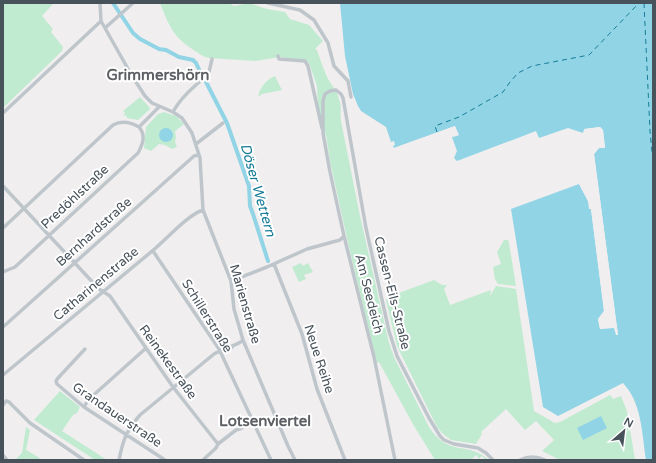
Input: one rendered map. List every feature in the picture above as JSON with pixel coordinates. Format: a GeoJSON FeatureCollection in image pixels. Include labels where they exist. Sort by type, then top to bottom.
{"type":"FeatureCollection","features":[{"type":"Feature","properties":{"kind":"street"},"geometry":{"type":"LineString","coordinates":[[3,113],[101,21],[100,3]]}},
{"type":"Feature","properties":{"kind":"street"},"geometry":{"type":"LineString","coordinates":[[105,28],[133,3]]}},
{"type":"Feature","properties":{"kind":"street"},"geometry":{"type":"LineString","coordinates":[[268,3],[300,10],[314,20],[327,41],[334,66],[348,81],[351,97]]}},
{"type":"Feature","properties":{"kind":"street","name":"Marienstraße"},"geometry":{"type":"LineString","coordinates":[[101,21],[144,96],[152,103],[172,112],[185,121],[192,133],[199,155],[202,210],[231,281],[234,309],[243,340],[295,460]]}},
{"type":"Feature","properties":{"kind":"street","name":"Am Seedeich"},"geometry":{"type":"LineString","coordinates":[[278,56],[279,59],[305,61],[308,66],[324,133],[330,172],[344,236],[374,357],[394,460]]}},
{"type":"Feature","properties":{"kind":"street"},"geometry":{"type":"LineString","coordinates":[[172,112],[177,104],[210,72],[212,59]]}},
{"type":"Feature","properties":{"kind":"street","name":"Am Seedeich"},"geometry":{"type":"LineString","coordinates":[[324,133],[323,101],[325,94],[333,90],[338,91],[343,98],[346,109]]}},
{"type":"Feature","properties":{"kind":"street"},"geometry":{"type":"LineString","coordinates":[[3,228],[113,125],[119,122],[124,122],[139,127],[159,107]]}},
{"type":"Feature","properties":{"kind":"street","name":"Cassen-Eils-Straße"},"geometry":{"type":"LineString","coordinates":[[346,109],[366,228],[389,331],[397,356],[432,424],[440,436],[444,440],[454,444],[478,448],[493,460]]}},
{"type":"Feature","properties":{"kind":"street"},"geometry":{"type":"LineString","coordinates":[[196,144],[223,123]]}},
{"type":"Feature","properties":{"kind":"street","name":"Predöhlstraße"},"geometry":{"type":"LineString","coordinates":[[3,272],[14,267],[138,153],[143,142],[139,127]]}},
{"type":"Feature","properties":{"kind":"street","name":"Bernhardstraße"},"geometry":{"type":"LineString","coordinates":[[3,327],[194,156],[199,155]]}},
{"type":"Feature","properties":{"kind":"street","name":"Reinekestraße"},"geometry":{"type":"LineString","coordinates":[[3,186],[99,289],[110,296],[145,349],[218,444]]}},
{"type":"Feature","properties":{"kind":"street","name":"Catharinenstraße"},"geometry":{"type":"LineString","coordinates":[[3,375],[152,251],[191,216],[202,210]]}},
{"type":"Feature","properties":{"kind":"street"},"geometry":{"type":"LineString","coordinates":[[231,281],[307,249],[340,240],[344,236]]}},
{"type":"Feature","properties":{"kind":"street","name":"Schillerstraße"},"geometry":{"type":"LineString","coordinates":[[152,251],[222,350],[271,460]]}},
{"type":"Feature","properties":{"kind":"street","name":"Neue Reihe"},"geometry":{"type":"LineString","coordinates":[[274,264],[302,334],[318,389],[345,460]]}},
{"type":"Feature","properties":{"kind":"street"},"geometry":{"type":"LineString","coordinates":[[119,460],[126,434],[130,426],[140,415],[214,354],[222,350],[231,350],[233,346],[243,340]]}},
{"type":"Feature","properties":{"kind":"street","name":"Grandauerstraße"},"geometry":{"type":"LineString","coordinates":[[85,349],[56,381],[57,384],[84,407],[165,460]]}},
{"type":"Feature","properties":{"kind":"street"},"geometry":{"type":"LineString","coordinates":[[84,407],[88,400],[145,349]]}},
{"type":"Feature","properties":{"kind":"street"},"geometry":{"type":"LineString","coordinates":[[3,405],[6,401],[30,423],[84,460]]}},
{"type":"Feature","properties":{"kind":"street"},"geometry":{"type":"LineString","coordinates":[[203,460],[216,448],[218,444],[252,420]]}},
{"type":"Feature","properties":{"kind":"street"},"geometry":{"type":"LineString","coordinates":[[3,455],[7,460]]}},
{"type":"Feature","properties":{"kind":"street"},"geometry":{"type":"LineString","coordinates":[[520,460],[526,457],[532,457],[545,460]]}},
{"type":"Feature","properties":{"kind":"green space"},"geometry":{"type":"Polygon","coordinates":[[[3,3],[54,3],[42,16],[53,29],[51,32],[63,47],[62,51],[3,108],[3,3]]]}},
{"type":"Feature","properties":{"kind":"green space"},"geometry":{"type":"Polygon","coordinates":[[[160,3],[229,3],[234,6],[249,3],[267,9],[285,12],[290,19],[309,25],[323,41],[315,49],[317,50],[327,77],[337,93],[340,102],[341,121],[360,216],[389,343],[394,357],[429,427],[436,436],[451,446],[473,451],[481,454],[489,460],[486,460],[482,456],[479,459],[476,455],[471,460],[435,460],[414,426],[379,362],[377,363],[348,243],[330,161],[326,135],[321,124],[317,86],[309,63],[307,61],[281,57],[255,61],[205,57],[187,46],[176,35],[168,22],[160,3]]]}},
{"type":"Feature","properties":{"kind":"green space"},"geometry":{"type":"Polygon","coordinates":[[[275,76],[282,90],[262,94],[258,97],[264,84],[275,76]]]}},
{"type":"Feature","properties":{"kind":"green space"},"geometry":{"type":"Polygon","coordinates":[[[140,97],[150,109],[138,120],[127,118],[126,115],[123,116],[125,113],[123,111],[140,97]]]}},
{"type":"Feature","properties":{"kind":"green space"},"geometry":{"type":"Polygon","coordinates":[[[164,112],[176,116],[184,124],[175,131],[175,142],[177,147],[172,149],[165,145],[159,144],[151,151],[144,148],[146,127],[158,114],[164,112]]]}},
{"type":"Feature","properties":{"kind":"green space"},"geometry":{"type":"Polygon","coordinates":[[[504,240],[508,240],[509,243],[516,286],[498,284],[495,279],[493,267],[501,264],[497,252],[504,240]]]}},
{"type":"Feature","properties":{"kind":"green space"},"geometry":{"type":"Polygon","coordinates":[[[301,263],[303,266],[308,263],[313,272],[304,275],[306,279],[299,282],[292,267],[301,263]]]}},
{"type":"Feature","properties":{"kind":"green space"},"geometry":{"type":"Polygon","coordinates":[[[434,280],[442,285],[447,285],[444,289],[450,305],[491,290],[490,296],[496,286],[516,289],[534,411],[555,423],[560,422],[610,395],[613,399],[621,396],[627,411],[635,460],[560,460],[542,451],[554,440],[536,421],[525,430],[506,409],[481,432],[482,434],[476,444],[451,440],[443,434],[437,427],[397,346],[386,300],[388,297],[434,280]]]}},
{"type":"Feature","properties":{"kind":"green space"},"geometry":{"type":"Polygon","coordinates":[[[60,391],[80,407],[62,431],[107,460],[95,460],[34,420],[60,391]]]}},
{"type":"Feature","properties":{"kind":"green space"},"geometry":{"type":"Polygon","coordinates":[[[26,427],[30,430],[26,450],[40,458],[38,460],[15,460],[22,453],[26,427]]]}},
{"type":"Feature","properties":{"kind":"water"},"geometry":{"type":"Polygon","coordinates":[[[340,3],[653,3],[653,460],[646,460],[638,409],[623,383],[558,416],[543,407],[511,209],[579,184],[591,209],[604,311],[598,319],[600,329],[614,327],[618,335],[594,154],[599,148],[605,147],[603,130],[600,127],[585,129],[583,133],[568,128],[539,138],[536,131],[457,161],[454,158],[457,151],[452,137],[457,136],[455,126],[394,148],[394,141],[391,142],[386,127],[361,111],[353,94],[345,56],[340,3]]]}},
{"type":"Feature","properties":{"kind":"water"},"geometry":{"type":"Polygon","coordinates":[[[166,128],[171,130],[173,135],[171,140],[166,142],[161,140],[159,135],[161,130],[166,128]]]}},
{"type":"Feature","properties":{"kind":"water"},"geometry":{"type":"Polygon","coordinates":[[[601,416],[607,428],[583,440],[577,428],[601,416]]]}},
{"type":"Feature","properties":{"kind":"pier"},"geometry":{"type":"Polygon","coordinates":[[[455,126],[459,135],[457,136],[456,134],[450,136],[456,133],[454,128],[394,150],[394,148],[455,126]]]}},
{"type":"Feature","properties":{"kind":"pier"},"geometry":{"type":"Polygon","coordinates":[[[600,127],[603,130],[605,148],[599,148],[594,154],[618,335],[616,335],[614,328],[600,329],[598,319],[604,311],[591,209],[589,209],[588,201],[578,182],[581,183],[593,209],[606,311],[600,319],[601,327],[615,326],[592,154],[598,146],[603,146],[601,131],[599,129],[586,131],[583,135],[584,129],[600,127]]]}},
{"type":"Feature","properties":{"kind":"waterway","name":"Döser Wettern"},"geometry":{"type":"LineString","coordinates":[[113,3],[133,33],[140,39],[179,57],[193,60],[202,76]]}},
{"type":"Feature","properties":{"kind":"waterway","name":"Döser Wettern"},"geometry":{"type":"LineString","coordinates":[[206,82],[227,123],[249,186],[250,206],[268,261]]}},
{"type":"Feature","properties":{"kind":"ferry route"},"geometry":{"type":"LineString","coordinates":[[437,132],[435,126],[459,117],[503,92],[518,73],[532,66],[589,55],[639,3]]}},
{"type":"Feature","properties":{"kind":"ferry route"},"geometry":{"type":"LineString","coordinates":[[644,3],[650,131],[653,162]]}},
{"type":"Feature","properties":{"kind":"district","name":"Grimmershörn"},"geometry":{"type":"Point","coordinates":[158,75]}},
{"type":"Feature","properties":{"kind":"district","name":"Lotsenviertel"},"geometry":{"type":"Point","coordinates":[265,421]}}]}
